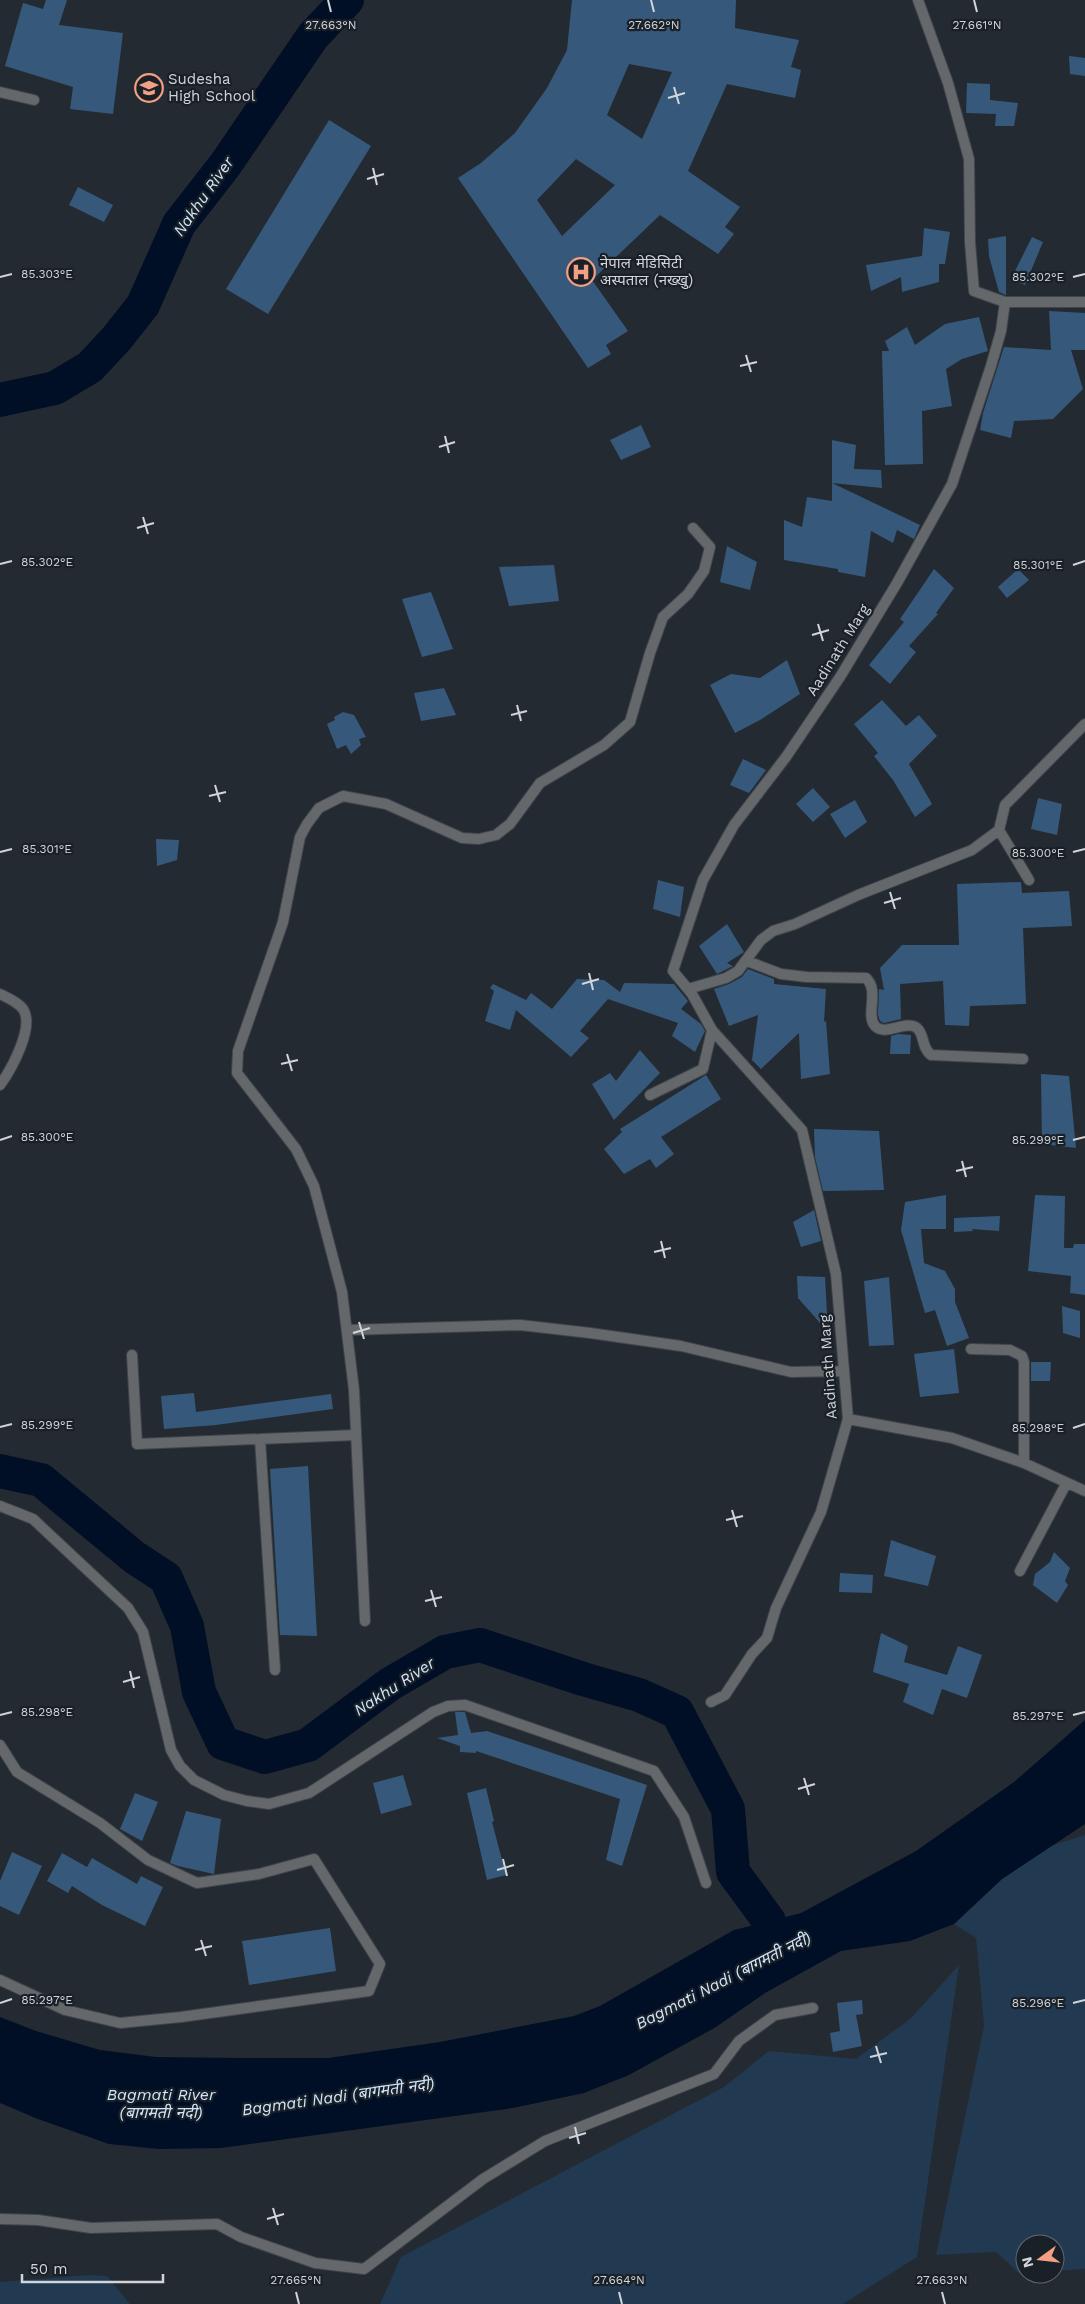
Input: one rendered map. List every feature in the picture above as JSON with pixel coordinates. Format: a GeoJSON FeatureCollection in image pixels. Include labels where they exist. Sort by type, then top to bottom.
{"type":"FeatureCollection","features":[{"type":"Feature","properties":{"kind":"street"},"geometry":{"type":"LineString","coordinates":[[918,0],[948,83],[969,159],[970,242],[974,291],[1005,302],[1085,302]]}},
{"type":"Feature","properties":{"kind":"street"},"geometry":{"type":"LineString","coordinates":[[0,92],[34,100]]}},
{"type":"Feature","properties":{"kind":"street","name":"Aadinath Marg"},"geometry":{"type":"LineString","coordinates":[[710,1702],[725,1695],[752,1654],[767,1638],[776,1608],[821,1512],[848,1419],[836,1274],[802,1130],[712,1030],[690,992],[674,971],[703,880],[734,825],[786,757],[840,678],[897,583],[952,484],[992,366],[1001,331],[1005,302]]}},
{"type":"Feature","properties":{"kind":"street"},"geometry":{"type":"LineString","coordinates":[[365,1621],[354,1390],[342,1292],[314,1186],[296,1150],[237,1074],[238,1051],[282,922],[300,838],[307,824],[319,808],[343,796],[386,804],[462,838],[479,839],[496,835],[510,824],[540,783],[604,745],[630,722],[663,617],[688,594],[704,571],[710,547],[693,528]]}},
{"type":"Feature","properties":{"kind":"street"},"geometry":{"type":"LineString","coordinates":[[690,992],[726,978],[738,971],[761,940],[773,930],[795,924],[858,895],[972,850],[999,830],[1005,805],[1085,724]]}},
{"type":"Feature","properties":{"kind":"street"},"geometry":{"type":"LineString","coordinates":[[999,830],[1029,880]]}},
{"type":"Feature","properties":{"kind":"street"},"geometry":{"type":"LineString","coordinates":[[747,961],[781,974],[807,977],[866,978],[870,982],[872,990],[872,1020],[875,1026],[881,1029],[912,1026],[917,1028],[921,1033],[924,1050],[931,1055],[1023,1059]]}},
{"type":"Feature","properties":{"kind":"street"},"geometry":{"type":"LineString","coordinates":[[0,994],[23,1009],[27,1020],[22,1043],[0,1085]]}},
{"type":"Feature","properties":{"kind":"street"},"geometry":{"type":"LineString","coordinates":[[650,1096],[704,1069],[712,1030]]}},
{"type":"Feature","properties":{"kind":"street"},"geometry":{"type":"LineString","coordinates":[[347,1330],[520,1326],[590,1333],[681,1346],[791,1372],[844,1371]]}},
{"type":"Feature","properties":{"kind":"street"},"geometry":{"type":"LineString","coordinates":[[971,1349],[1010,1350],[1022,1356],[1024,1362],[1024,1463]]}},
{"type":"Feature","properties":{"kind":"street"},"geometry":{"type":"LineString","coordinates":[[132,1356],[137,1444],[356,1435]]}},
{"type":"Feature","properties":{"kind":"street"},"geometry":{"type":"LineString","coordinates":[[848,1419],[952,1438],[1024,1463],[1066,1484],[1085,1491]]}},
{"type":"Feature","properties":{"kind":"street"},"geometry":{"type":"LineString","coordinates":[[260,1439],[275,1670]]}},
{"type":"Feature","properties":{"kind":"street"},"geometry":{"type":"LineString","coordinates":[[1020,1571],[1066,1484]]}},
{"type":"Feature","properties":{"kind":"street"},"geometry":{"type":"LineString","coordinates":[[0,1506],[33,1518],[128,1608],[142,1632],[170,1750],[180,1766],[194,1780],[224,1795],[246,1801],[269,1804],[308,1793],[434,1712],[448,1706],[465,1705],[654,1771],[684,1817],[706,1883]]}},
{"type":"Feature","properties":{"kind":"street"},"geometry":{"type":"LineString","coordinates":[[0,1745],[17,1772],[100,1823],[148,1860],[197,1883],[259,1874],[314,1859],[380,1964],[369,1992],[181,2017],[120,2023],[65,2010],[0,1980]]}},
{"type":"Feature","properties":{"kind":"street"},"geometry":{"type":"LineString","coordinates":[[0,2218],[38,2220],[91,2228],[217,2224],[241,2237],[315,2264],[364,2269],[484,2179],[545,2140],[714,2074],[739,2041],[774,2015],[814,2008]]}},
{"type":"Feature","properties":{"kind":"shaded area"},"geometry":{"type":"Polygon","coordinates":[[[1085,1835],[1085,2269],[1065,2270],[1065,2234],[1015,2234],[1015,2269],[996,2252],[936,2255],[984,2026],[976,1938],[954,1924],[1002,1879],[1047,1847],[1085,1835]]]}},
{"type":"Feature","properties":{"kind":"shaded area"},"geometry":{"type":"Polygon","coordinates":[[[959,1965],[917,2257],[843,2304],[380,2304],[401,2257],[724,2087],[769,2051],[856,2059],[911,2018],[959,1965]]]}},
{"type":"Feature","properties":{"kind":"shaded area"},"geometry":{"type":"Polygon","coordinates":[[[89,2275],[107,2276],[130,2304],[0,2304],[0,2282],[89,2275]]]}},
{"type":"Feature","properties":{"kind":"water","name":"Bagmati River (बागमती नदी)"},"geometry":{"type":"Polygon","coordinates":[[[1085,1720],[1085,1824],[1002,1879],[954,1924],[910,1941],[841,1951],[765,1993],[716,2027],[629,2075],[584,2093],[513,2108],[221,2148],[159,2149],[109,2144],[38,2119],[0,2103],[0,2017],[36,2031],[100,2050],[156,2057],[328,2058],[440,2042],[574,2016],[600,2006],[734,1930],[801,1913],[916,1851],[1014,1782],[1085,1720]]]}},
{"type":"Feature","properties":{"kind":"building"},"geometry":{"type":"Polygon","coordinates":[[[46,0],[67,0],[59,25],[123,33],[113,114],[70,109],[73,87],[5,66],[23,3],[43,9],[46,0]]]}},
{"type":"Feature","properties":{"kind":"building"},"geometry":{"type":"Polygon","coordinates":[[[572,0],[736,0],[735,28],[799,40],[791,67],[801,70],[795,98],[727,84],[688,171],[740,207],[725,227],[734,234],[718,254],[660,215],[592,280],[628,331],[606,345],[611,354],[588,368],[458,178],[481,163],[515,133],[547,88],[567,50],[572,0]],[[629,64],[607,115],[642,139],[672,72],[629,64]],[[576,159],[537,200],[562,236],[615,185],[576,159]]]}},
{"type":"Feature","properties":{"kind":"building"},"geometry":{"type":"Polygon","coordinates":[[[1069,56],[1085,58],[1085,76],[1070,74],[1069,56]]]}},
{"type":"Feature","properties":{"kind":"building"},"geometry":{"type":"Polygon","coordinates":[[[967,83],[990,84],[990,100],[1018,103],[1014,126],[995,126],[996,114],[966,113],[967,83]]]}},
{"type":"Feature","properties":{"kind":"building"},"geometry":{"type":"Polygon","coordinates":[[[329,120],[371,146],[268,314],[226,289],[329,120]]]}},
{"type":"Feature","properties":{"kind":"building"},"geometry":{"type":"Polygon","coordinates":[[[78,187],[113,205],[104,222],[69,205],[78,187]]]}},
{"type":"Feature","properties":{"kind":"building"},"geometry":{"type":"Polygon","coordinates":[[[924,228],[950,232],[945,264],[939,264],[939,282],[902,292],[901,277],[871,291],[866,265],[922,256],[924,228]]]}},
{"type":"Feature","properties":{"kind":"building"},"geometry":{"type":"Polygon","coordinates":[[[1006,236],[1006,295],[999,292],[989,256],[988,239],[1006,236]]]}},
{"type":"Feature","properties":{"kind":"building"},"geometry":{"type":"Polygon","coordinates":[[[1032,237],[1043,242],[1025,285],[1011,279],[1032,237]]]}},
{"type":"Feature","properties":{"kind":"building"},"geometry":{"type":"Polygon","coordinates":[[[1049,311],[1085,313],[1085,350],[1071,350],[1083,389],[1053,419],[1014,421],[1011,438],[980,430],[983,413],[1004,347],[1051,350],[1049,311]]]}},
{"type":"Feature","properties":{"kind":"building"},"geometry":{"type":"Polygon","coordinates":[[[979,317],[988,351],[962,359],[946,369],[952,406],[922,411],[923,464],[885,465],[882,351],[889,351],[885,341],[907,327],[915,345],[945,324],[979,317]]]}},
{"type":"Feature","properties":{"kind":"building"},"geometry":{"type":"Polygon","coordinates":[[[641,425],[651,447],[621,460],[610,440],[641,425]]]}},
{"type":"Feature","properties":{"kind":"building"},"geometry":{"type":"Polygon","coordinates":[[[832,440],[856,445],[854,469],[881,470],[882,488],[832,483],[832,440]]]}},
{"type":"Feature","properties":{"kind":"building"},"geometry":{"type":"Polygon","coordinates":[[[832,483],[920,525],[914,539],[897,530],[893,543],[871,531],[865,577],[838,572],[838,569],[784,560],[784,520],[802,527],[807,497],[832,501],[832,483]]]}},
{"type":"Feature","properties":{"kind":"building"},"geometry":{"type":"Polygon","coordinates":[[[727,546],[757,562],[750,590],[720,582],[727,546]]]}},
{"type":"Feature","properties":{"kind":"building"},"geometry":{"type":"Polygon","coordinates":[[[554,565],[559,601],[509,606],[499,567],[554,565]]]}},
{"type":"Feature","properties":{"kind":"building"},"geometry":{"type":"Polygon","coordinates":[[[934,569],[954,588],[936,613],[938,614],[909,646],[916,652],[890,684],[869,665],[904,622],[900,619],[934,569]]]}},
{"type":"Feature","properties":{"kind":"building"},"geometry":{"type":"Polygon","coordinates":[[[1018,569],[1029,580],[1007,598],[998,587],[1018,569]]]}},
{"type":"Feature","properties":{"kind":"building"},"geometry":{"type":"Polygon","coordinates":[[[431,592],[453,649],[422,657],[402,599],[431,592]]]}},
{"type":"Feature","properties":{"kind":"building"},"geometry":{"type":"Polygon","coordinates":[[[787,660],[800,694],[760,720],[735,733],[710,685],[731,674],[760,678],[787,660]]]}},
{"type":"Feature","properties":{"kind":"building"},"geometry":{"type":"Polygon","coordinates":[[[444,688],[456,715],[421,721],[414,693],[444,688]]]}},
{"type":"Feature","properties":{"kind":"building"},"geometry":{"type":"Polygon","coordinates":[[[882,700],[906,726],[919,715],[937,736],[909,764],[932,804],[915,817],[893,780],[874,756],[878,753],[854,724],[882,700]]]}},
{"type":"Feature","properties":{"kind":"building"},"geometry":{"type":"Polygon","coordinates":[[[343,712],[354,715],[366,737],[359,739],[361,745],[351,754],[346,745],[337,749],[327,724],[335,720],[334,717],[343,712]]]}},
{"type":"Feature","properties":{"kind":"building"},"geometry":{"type":"Polygon","coordinates":[[[743,759],[766,770],[749,793],[730,785],[743,759]]]}},
{"type":"Feature","properties":{"kind":"building"},"geometry":{"type":"Polygon","coordinates":[[[813,788],[830,807],[813,822],[796,804],[813,788]]]}},
{"type":"Feature","properties":{"kind":"building"},"geometry":{"type":"Polygon","coordinates":[[[1038,798],[1062,804],[1057,835],[1031,829],[1038,798]]]}},
{"type":"Feature","properties":{"kind":"building"},"geometry":{"type":"Polygon","coordinates":[[[855,800],[867,822],[845,838],[830,814],[855,800]]]}},
{"type":"Feature","properties":{"kind":"building"},"geometry":{"type":"Polygon","coordinates":[[[156,839],[179,840],[177,860],[157,866],[156,839]]]}},
{"type":"Feature","properties":{"kind":"building"},"geometry":{"type":"Polygon","coordinates":[[[658,880],[684,887],[680,917],[653,909],[658,880]]]}},
{"type":"Feature","properties":{"kind":"building"},"geometry":{"type":"Polygon","coordinates":[[[1021,882],[1022,893],[1069,891],[1072,926],[1023,928],[1026,1004],[970,1006],[969,1026],[945,1025],[943,981],[900,984],[901,1019],[884,1023],[880,1021],[878,1015],[879,989],[884,990],[880,968],[902,945],[959,945],[957,884],[1021,882]]]}},
{"type":"Feature","properties":{"kind":"building"},"geometry":{"type":"Polygon","coordinates":[[[727,924],[744,952],[727,963],[733,966],[717,974],[699,946],[727,924]]]}},
{"type":"Feature","properties":{"kind":"building"},"geometry":{"type":"Polygon","coordinates":[[[748,969],[774,979],[774,984],[826,989],[824,1022],[826,1021],[830,1074],[801,1079],[799,1033],[761,1069],[752,1060],[758,1015],[729,1026],[714,989],[742,977],[748,969]]]}},
{"type":"Feature","properties":{"kind":"building"},"geometry":{"type":"Polygon","coordinates":[[[577,979],[604,980],[620,992],[624,983],[674,984],[688,1001],[681,1009],[701,1024],[705,1031],[695,1052],[672,1036],[678,1023],[608,999],[580,1031],[589,1038],[571,1057],[516,1010],[510,1030],[485,1021],[494,991],[490,988],[493,984],[526,1000],[531,993],[552,1009],[577,979]]]}},
{"type":"Feature","properties":{"kind":"building"},"geometry":{"type":"Polygon","coordinates":[[[898,1034],[911,1035],[910,1054],[890,1054],[891,1036],[898,1034]]]}},
{"type":"Feature","properties":{"kind":"building"},"geometry":{"type":"Polygon","coordinates":[[[640,1050],[660,1073],[614,1120],[592,1084],[610,1073],[616,1081],[640,1050]]]}},
{"type":"Feature","properties":{"kind":"building"},"geometry":{"type":"Polygon","coordinates":[[[1041,1074],[1069,1076],[1076,1148],[1042,1144],[1041,1074]]]}},
{"type":"Feature","properties":{"kind":"building"},"geometry":{"type":"Polygon","coordinates":[[[706,1075],[721,1099],[661,1137],[674,1154],[656,1168],[650,1159],[624,1174],[604,1149],[622,1132],[620,1129],[706,1075]]]}},
{"type":"Feature","properties":{"kind":"building"},"geometry":{"type":"Polygon","coordinates":[[[814,1129],[879,1131],[884,1190],[823,1191],[815,1157],[814,1129]]]}},
{"type":"Feature","properties":{"kind":"building"},"geometry":{"type":"Polygon","coordinates":[[[946,1195],[946,1229],[921,1229],[924,1263],[945,1271],[955,1289],[955,1302],[969,1338],[947,1346],[935,1310],[925,1313],[901,1230],[905,1202],[946,1195]]]}},
{"type":"Feature","properties":{"kind":"building"},"geometry":{"type":"Polygon","coordinates":[[[1035,1195],[1065,1196],[1064,1248],[1073,1248],[1074,1244],[1085,1244],[1085,1295],[1070,1293],[1071,1276],[1028,1271],[1035,1195]]]}},
{"type":"Feature","properties":{"kind":"building"},"geometry":{"type":"Polygon","coordinates":[[[814,1210],[821,1241],[801,1247],[793,1222],[814,1210]]]}},
{"type":"Feature","properties":{"kind":"building"},"geometry":{"type":"Polygon","coordinates":[[[1000,1216],[999,1231],[972,1229],[973,1231],[954,1232],[954,1218],[1000,1216]]]}},
{"type":"Feature","properties":{"kind":"building"},"geometry":{"type":"Polygon","coordinates":[[[797,1276],[825,1277],[828,1332],[798,1298],[797,1276]]]}},
{"type":"Feature","properties":{"kind":"building"},"geometry":{"type":"Polygon","coordinates":[[[889,1277],[894,1345],[869,1346],[864,1281],[889,1277]]]}},
{"type":"Feature","properties":{"kind":"building"},"geometry":{"type":"Polygon","coordinates":[[[1062,1306],[1080,1311],[1080,1338],[1063,1333],[1062,1306]]]}},
{"type":"Feature","properties":{"kind":"building"},"geometry":{"type":"Polygon","coordinates":[[[954,1349],[959,1393],[920,1397],[914,1354],[954,1349]]]}},
{"type":"Feature","properties":{"kind":"building"},"geometry":{"type":"Polygon","coordinates":[[[1031,1362],[1051,1362],[1050,1381],[1031,1381],[1031,1362]]]}},
{"type":"Feature","properties":{"kind":"building"},"geometry":{"type":"Polygon","coordinates":[[[194,1393],[196,1412],[331,1394],[333,1409],[216,1425],[164,1429],[161,1396],[194,1393]]]}},
{"type":"Feature","properties":{"kind":"building"},"geometry":{"type":"Polygon","coordinates":[[[308,1466],[317,1636],[280,1635],[270,1469],[308,1466]]]}},
{"type":"Feature","properties":{"kind":"building"},"geometry":{"type":"Polygon","coordinates":[[[891,1540],[936,1556],[928,1586],[884,1576],[891,1540]]]}},
{"type":"Feature","properties":{"kind":"building"},"geometry":{"type":"Polygon","coordinates":[[[1054,1552],[1070,1568],[1065,1581],[1068,1585],[1057,1603],[1033,1585],[1035,1574],[1050,1562],[1054,1552]]]}},
{"type":"Feature","properties":{"kind":"building"},"geometry":{"type":"Polygon","coordinates":[[[840,1573],[873,1575],[872,1593],[839,1592],[840,1573]]]}},
{"type":"Feature","properties":{"kind":"building"},"geometry":{"type":"Polygon","coordinates":[[[881,1633],[908,1646],[904,1662],[947,1675],[958,1646],[982,1655],[967,1698],[942,1689],[933,1715],[903,1702],[909,1684],[873,1672],[881,1633]]]}},
{"type":"Feature","properties":{"kind":"building"},"geometry":{"type":"Polygon","coordinates":[[[455,1712],[465,1712],[471,1733],[487,1731],[647,1785],[622,1866],[606,1860],[620,1799],[476,1751],[476,1753],[460,1752],[460,1746],[437,1738],[458,1735],[455,1712]]]}},
{"type":"Feature","properties":{"kind":"building"},"geometry":{"type":"Polygon","coordinates":[[[403,1775],[412,1805],[381,1814],[373,1783],[403,1775]]]}},
{"type":"Feature","properties":{"kind":"building"},"geometry":{"type":"Polygon","coordinates":[[[486,1788],[494,1821],[492,1822],[506,1875],[487,1880],[467,1793],[486,1788]]]}},
{"type":"Feature","properties":{"kind":"building"},"geometry":{"type":"Polygon","coordinates":[[[135,1793],[158,1802],[142,1841],[120,1829],[135,1793]]]}},
{"type":"Feature","properties":{"kind":"building"},"geometry":{"type":"Polygon","coordinates":[[[186,1811],[221,1819],[214,1874],[170,1863],[186,1811]]]}},
{"type":"Feature","properties":{"kind":"building"},"geometry":{"type":"Polygon","coordinates":[[[12,1852],[42,1866],[19,1915],[0,1906],[0,1881],[12,1852]]]}},
{"type":"Feature","properties":{"kind":"building"},"geometry":{"type":"Polygon","coordinates":[[[62,1853],[87,1867],[92,1858],[137,1884],[141,1876],[163,1887],[145,1926],[102,1905],[72,1886],[68,1893],[47,1881],[62,1853]]]}},
{"type":"Feature","properties":{"kind":"building"},"geometry":{"type":"Polygon","coordinates":[[[330,1928],[336,1971],[249,1985],[242,1941],[330,1928]]]}},
{"type":"Feature","properties":{"kind":"building"},"geometry":{"type":"Polygon","coordinates":[[[862,2000],[863,2014],[856,2015],[862,2046],[833,2052],[830,2033],[840,2031],[837,2003],[862,2000]]]}},
{"type":"Feature","properties":{"kind":"waterway","name":"Nakhu River"},"geometry":{"type":"LineString","coordinates":[[0,400],[55,388],[90,367],[117,338],[143,305],[179,224],[225,165],[313,36],[347,0]]}},
{"type":"Feature","properties":{"kind":"waterway","name":"Nakhu River"},"geometry":{"type":"LineString","coordinates":[[0,1471],[41,1480],[134,1557],[166,1578],[187,1626],[199,1692],[223,1743],[265,1757],[308,1745],[390,1684],[445,1652],[480,1645],[583,1679],[639,1695],[677,1712],[728,1809],[733,1872],[769,1921],[776,1952]]}},
{"type":"Feature","properties":{"kind":"place","name":"Sudesha High School"},"geometry":{"type":"Point","coordinates":[149,88]}},
{"type":"Feature","properties":{"kind":"place","name":"नेपाल मेडिसिटी अस्पताल (नख्खु)"},"geometry":{"type":"Point","coordinates":[581,272]}},
{"type":"Feature","properties":{"kind":"water label","name":"Bagmati Nadi (बागमती नदी)"},"geometry":{"type":"Point","coordinates":[723,1980]}},
{"type":"Feature","properties":{"kind":"water label","name":"Bagmati Nadi (बागमती नदी)"},"geometry":{"type":"Point","coordinates":[338,2096]}}]}
